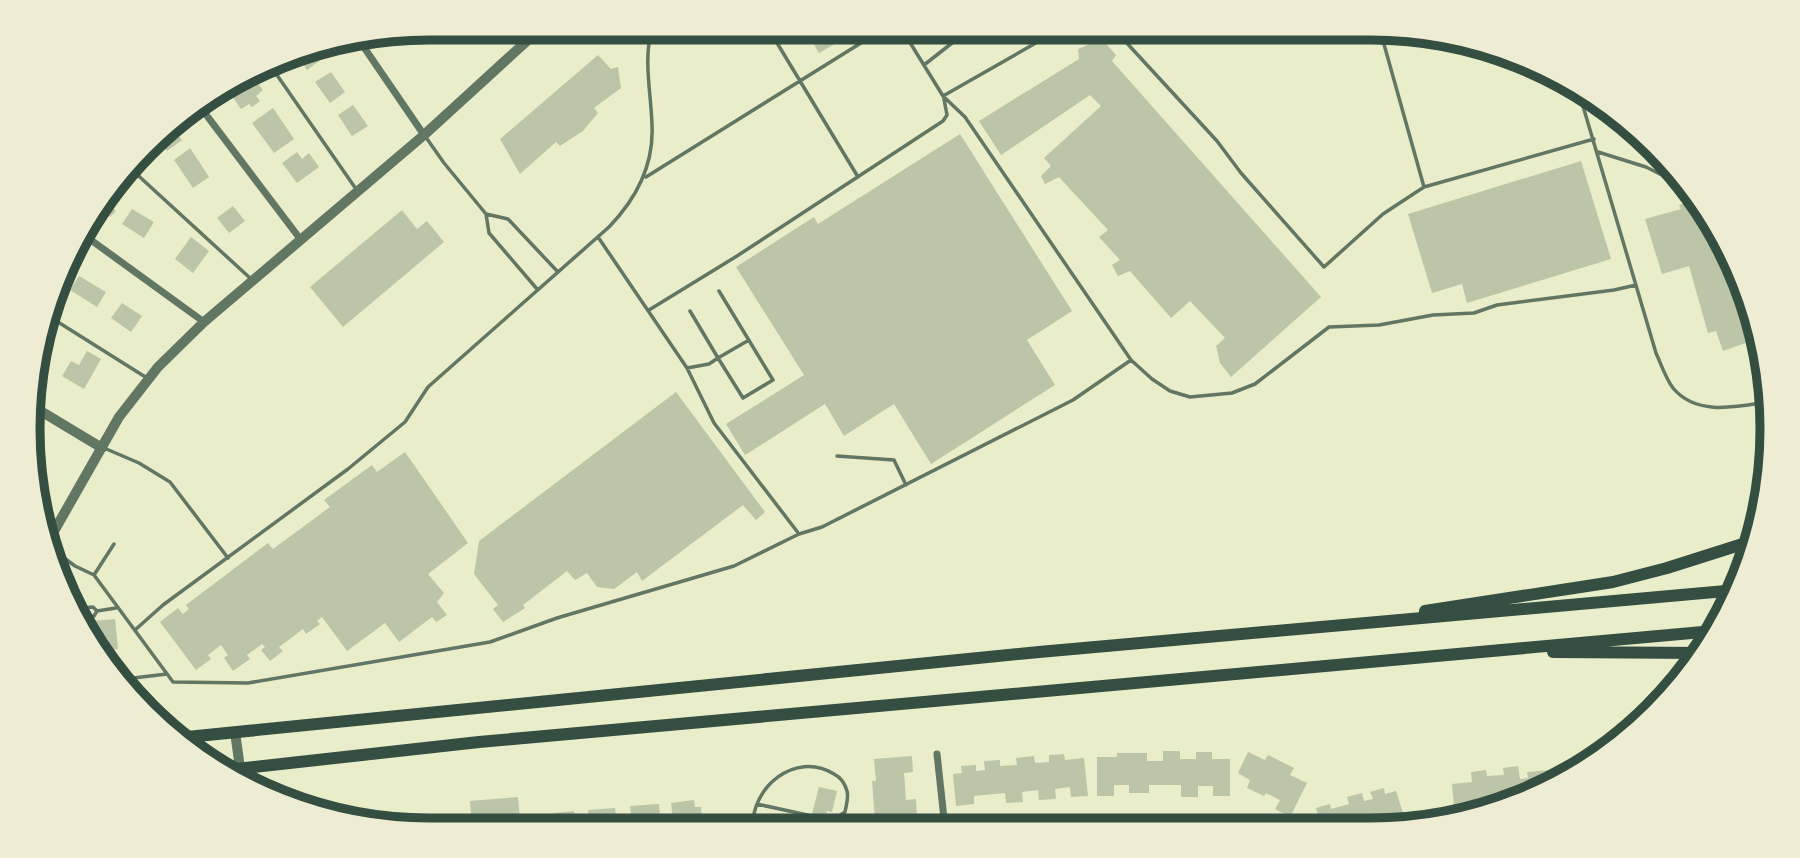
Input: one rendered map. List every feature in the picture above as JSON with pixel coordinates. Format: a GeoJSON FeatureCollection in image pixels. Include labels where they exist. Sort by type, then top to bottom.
{"type":"FeatureCollection","features":[{"type":"Feature","properties":{"kind":"highway"},"geometry":{"type":"LineString","coordinates":[[1293,631],[1613,582],[1742,544]]}},
{"type":"Feature","properties":{"kind":"highway"},"geometry":{"type":"LineString","coordinates":[[191,737],[1039,652],[1724,591]]}},
{"type":"Feature","properties":{"kind":"highway"},"geometry":{"type":"LineString","coordinates":[[239,768],[479,742],[1702,632]]}},
{"type":"Feature","properties":{"kind":"highway"},"geometry":{"type":"LineString","coordinates":[[1493,652],[1688,653]]}},
{"type":"Feature","properties":{"kind":"street"},"geometry":{"type":"LineString","coordinates":[[54,532],[119,417],[149,379],[204,322],[424,135],[528,40]]}},
{"type":"Feature","properties":{"kind":"street"},"geometry":{"type":"LineString","coordinates":[[363,46],[424,135]]}},
{"type":"Feature","properties":{"kind":"street"},"geometry":{"type":"LineString","coordinates":[[204,112],[301,240]]}},
{"type":"Feature","properties":{"kind":"street"},"geometry":{"type":"LineString","coordinates":[[90,239],[204,322]]}},
{"type":"Feature","properties":{"kind":"street"},"geometry":{"type":"LineString","coordinates":[[41,412],[102,448]]}},
{"type":"Feature","properties":{"kind":"street"},"geometry":{"type":"LineString","coordinates":[[234,765],[235,732]]}},
{"type":"Feature","properties":{"kind":"street"},"geometry":{"type":"LineString","coordinates":[[937,754],[944,818]]}},
{"type":"Feature","properties":{"kind":"street"},"geometry":{"type":"LineString","coordinates":[[1194,818],[1251,818]]}},
{"type":"Feature","properties":{"kind":"lane"},"geometry":{"type":"LineString","coordinates":[[135,630],[163,605],[348,469],[405,422],[428,387],[625,210],[644,178],[650,152],[652,127],[647,59],[650,40]]}},
{"type":"Feature","properties":{"kind":"lane"},"geometry":{"type":"LineString","coordinates":[[775,40],[858,177]]}},
{"type":"Feature","properties":{"kind":"lane"},"geometry":{"type":"LineString","coordinates":[[644,178],[866,40]]}},
{"type":"Feature","properties":{"kind":"lane"},"geometry":{"type":"LineString","coordinates":[[908,40],[943,96],[965,117],[1132,360],[1170,391],[1190,397],[1232,393],[1255,384],[1329,327],[1474,313],[1497,305],[1636,285]]}},
{"type":"Feature","properties":{"kind":"lane"},"geometry":{"type":"LineString","coordinates":[[924,65],[956,40]]}},
{"type":"Feature","properties":{"kind":"lane"},"geometry":{"type":"LineString","coordinates":[[943,96],[1041,40]]}},
{"type":"Feature","properties":{"kind":"lane"},"geometry":{"type":"LineString","coordinates":[[1124,40],[1217,141],[1241,173],[1324,267],[1383,214],[1424,187],[1594,139]]}},
{"type":"Feature","properties":{"kind":"lane"},"geometry":{"type":"LineString","coordinates":[[1383,40],[1424,187]]}},
{"type":"Feature","properties":{"kind":"lane"},"geometry":{"type":"LineString","coordinates":[[275,72],[358,191]]}},
{"type":"Feature","properties":{"kind":"lane"},"geometry":{"type":"LineString","coordinates":[[648,311],[943,121],[947,114],[943,96]]}},
{"type":"Feature","properties":{"kind":"lane"},"geometry":{"type":"LineString","coordinates":[[1582,103],[1656,354],[1673,388],[1692,404],[1729,408],[1759,403]]}},
{"type":"Feature","properties":{"kind":"lane"},"geometry":{"type":"LineString","coordinates":[[424,135],[486,214],[489,233],[537,289]]}},
{"type":"Feature","properties":{"kind":"lane"},"geometry":{"type":"LineString","coordinates":[[1598,152],[1646,167],[1666,177]]}},
{"type":"Feature","properties":{"kind":"lane"},"geometry":{"type":"LineString","coordinates":[[136,174],[253,281]]}},
{"type":"Feature","properties":{"kind":"lane"},"geometry":{"type":"LineString","coordinates":[[486,214],[508,219],[558,272]]}},
{"type":"Feature","properties":{"kind":"lane"},"geometry":{"type":"LineString","coordinates":[[598,237],[687,368],[714,423],[799,534]]}},
{"type":"Feature","properties":{"kind":"lane"},"geometry":{"type":"LineString","coordinates":[[690,311],[743,398],[773,380],[719,291]]}},
{"type":"Feature","properties":{"kind":"lane"},"geometry":{"type":"LineString","coordinates":[[56,320],[149,379]]}},
{"type":"Feature","properties":{"kind":"lane"},"geometry":{"type":"LineString","coordinates":[[687,368],[709,364],[749,340]]}},
{"type":"Feature","properties":{"kind":"lane"},"geometry":{"type":"LineString","coordinates":[[62,556],[94,575],[173,682],[248,682],[490,642],[557,618],[734,566],[799,534],[822,527],[1073,400],[1132,360]]}},
{"type":"Feature","properties":{"kind":"lane"},"geometry":{"type":"LineString","coordinates":[[102,448],[139,463],[170,482],[228,558]]}},
{"type":"Feature","properties":{"kind":"lane"},"geometry":{"type":"LineString","coordinates":[[837,456],[894,460],[906,485]]}},
{"type":"Feature","properties":{"kind":"lane"},"geometry":{"type":"LineString","coordinates":[[94,575],[114,544]]}},
{"type":"Feature","properties":{"kind":"lane"},"geometry":{"type":"LineString","coordinates":[[84,608],[93,607],[97,611]]}},
{"type":"Feature","properties":{"kind":"lane"},"geometry":{"type":"LineString","coordinates":[[97,611],[116,608]]}},
{"type":"Feature","properties":{"kind":"lane"},"geometry":{"type":"LineString","coordinates":[[89,617],[94,617],[97,611]]}},
{"type":"Feature","properties":{"kind":"lane"},"geometry":{"type":"LineString","coordinates":[[131,677],[167,674]]}},
{"type":"Feature","properties":{"kind":"lane"},"geometry":{"type":"LineString","coordinates":[[752,818],[757,804],[779,774],[802,765],[826,769],[840,778],[848,792],[845,812],[836,818],[826,818]]}},
{"type":"Feature","properties":{"kind":"lane"},"geometry":{"type":"LineString","coordinates":[[757,804],[812,816]]}},
{"type":"Feature","properties":{"kind":"building"},"geometry":{"type":"Polygon","coordinates":[[[811,40],[842,40],[819,53],[811,40]]]}},
{"type":"Feature","properties":{"kind":"building"},"geometry":{"type":"Polygon","coordinates":[[[1103,40],[1116,55],[1112,61],[1321,297],[1231,377],[1220,363],[1216,346],[1225,338],[1190,301],[1171,318],[1130,271],[1118,276],[1112,265],[1120,260],[1099,237],[1108,230],[1059,177],[1045,184],[1041,176],[1051,166],[1044,158],[1101,106],[1090,95],[1001,155],[979,121],[1079,59],[1078,49],[1103,40]]]}},
{"type":"Feature","properties":{"kind":"building"},"geometry":{"type":"Polygon","coordinates":[[[598,55],[611,69],[618,67],[621,88],[594,108],[598,113],[583,131],[560,146],[556,142],[520,174],[500,139],[598,55]]]}},
{"type":"Feature","properties":{"kind":"building"},"geometry":{"type":"Polygon","coordinates":[[[320,56],[322,59],[307,70],[302,62],[320,56]]]}},
{"type":"Feature","properties":{"kind":"building"},"geometry":{"type":"Polygon","coordinates":[[[331,72],[345,92],[330,103],[315,82],[331,72]]]}},
{"type":"Feature","properties":{"kind":"building"},"geometry":{"type":"Polygon","coordinates":[[[256,81],[263,90],[256,96],[260,101],[252,107],[249,104],[241,109],[231,95],[256,81]]]}},
{"type":"Feature","properties":{"kind":"building"},"geometry":{"type":"Polygon","coordinates":[[[353,105],[368,126],[352,136],[338,115],[353,105]]]}},
{"type":"Feature","properties":{"kind":"building"},"geometry":{"type":"Polygon","coordinates":[[[273,108],[294,139],[274,153],[252,123],[273,108]]]}},
{"type":"Feature","properties":{"kind":"building"},"geometry":{"type":"Polygon","coordinates":[[[177,134],[182,140],[167,151],[163,146],[177,134]]]}},
{"type":"Feature","properties":{"kind":"building"},"geometry":{"type":"Polygon","coordinates":[[[960,134],[1072,311],[1027,340],[1055,385],[931,464],[894,404],[844,436],[825,404],[745,455],[726,424],[804,375],[736,267],[814,217],[818,224],[960,134]]]}},
{"type":"Feature","properties":{"kind":"building"},"geometry":{"type":"Polygon","coordinates":[[[190,148],[209,177],[193,188],[174,160],[190,148]]]}},
{"type":"Feature","properties":{"kind":"building"},"geometry":{"type":"Polygon","coordinates":[[[297,152],[302,159],[309,153],[319,167],[297,183],[282,163],[297,152]]]}},
{"type":"Feature","properties":{"kind":"building"},"geometry":{"type":"Polygon","coordinates":[[[1581,161],[1611,259],[1467,303],[1462,284],[1432,293],[1408,214],[1581,161]]]}},
{"type":"Feature","properties":{"kind":"building"},"geometry":{"type":"Polygon","coordinates":[[[1687,203],[1720,257],[1739,304],[1750,342],[1723,351],[1716,331],[1708,333],[1689,266],[1662,274],[1645,219],[1681,209],[1679,205],[1687,203]]]}},
{"type":"Feature","properties":{"kind":"building"},"geometry":{"type":"Polygon","coordinates":[[[111,206],[116,211],[110,217],[106,213],[111,206]]]}},
{"type":"Feature","properties":{"kind":"building"},"geometry":{"type":"Polygon","coordinates":[[[233,206],[245,221],[229,233],[217,218],[233,206]]]}},
{"type":"Feature","properties":{"kind":"building"},"geometry":{"type":"Polygon","coordinates":[[[132,209],[154,222],[144,238],[122,224],[132,209]]]}},
{"type":"Feature","properties":{"kind":"building"},"geometry":{"type":"Polygon","coordinates":[[[402,210],[417,229],[427,221],[444,242],[343,327],[310,287],[402,210]]]}},
{"type":"Feature","properties":{"kind":"building"},"geometry":{"type":"Polygon","coordinates":[[[191,237],[209,251],[193,273],[175,259],[191,237]]]}},
{"type":"Feature","properties":{"kind":"building"},"geometry":{"type":"Polygon","coordinates":[[[79,276],[106,292],[97,307],[70,290],[79,276]]]}},
{"type":"Feature","properties":{"kind":"building"},"geometry":{"type":"Polygon","coordinates":[[[122,303],[142,316],[131,332],[111,318],[122,303]]]}},
{"type":"Feature","properties":{"kind":"building"},"geometry":{"type":"Polygon","coordinates":[[[87,351],[101,359],[84,389],[62,376],[71,361],[79,365],[87,351]]]}},
{"type":"Feature","properties":{"kind":"building"},"geometry":{"type":"Polygon","coordinates":[[[676,392],[765,512],[756,520],[743,505],[642,581],[637,572],[614,589],[597,587],[587,573],[575,580],[567,571],[523,605],[525,608],[503,622],[493,609],[498,605],[474,574],[479,541],[676,392]]]}},
{"type":"Feature","properties":{"kind":"building"},"geometry":{"type":"Polygon","coordinates":[[[405,452],[468,543],[428,574],[444,593],[437,602],[447,615],[436,622],[432,617],[399,642],[385,623],[347,651],[322,617],[317,621],[320,624],[306,634],[303,629],[279,647],[283,651],[270,661],[261,650],[265,647],[262,644],[247,655],[250,659],[233,671],[224,658],[228,655],[221,645],[208,655],[211,659],[196,670],[160,622],[178,608],[183,614],[189,609],[186,605],[268,543],[273,549],[330,507],[324,500],[372,465],[377,472],[405,452]]]}},
{"type":"Feature","properties":{"kind":"building"},"geometry":{"type":"Polygon","coordinates":[[[115,619],[118,649],[109,650],[91,621],[115,619]]]}},
{"type":"Feature","properties":{"kind":"building"},"geometry":{"type":"Polygon","coordinates":[[[1163,751],[1180,751],[1180,759],[1196,759],[1196,752],[1212,752],[1212,759],[1230,759],[1230,796],[1213,796],[1213,786],[1198,786],[1198,797],[1181,797],[1181,785],[1149,785],[1149,793],[1129,793],[1129,785],[1114,785],[1114,796],[1097,796],[1097,757],[1117,757],[1117,753],[1147,753],[1147,761],[1163,761],[1163,751]]]}},
{"type":"Feature","properties":{"kind":"building"},"geometry":{"type":"Polygon","coordinates":[[[1248,752],[1265,760],[1268,755],[1294,768],[1290,775],[1307,783],[1290,817],[1275,809],[1280,800],[1247,788],[1250,780],[1238,773],[1248,752]]]}},
{"type":"Feature","properties":{"kind":"building"},"geometry":{"type":"Polygon","coordinates":[[[1064,754],[1065,760],[1084,758],[1088,796],[1071,797],[1070,787],[1055,789],[1056,799],[1039,800],[1038,790],[1022,792],[1023,802],[1006,803],[1005,793],[974,796],[974,804],[956,806],[953,774],[962,773],[961,766],[976,765],[976,771],[985,770],[984,761],[1000,760],[1000,766],[1017,765],[1016,758],[1034,756],[1035,763],[1049,762],[1049,755],[1064,754]]]}},
{"type":"Feature","properties":{"kind":"building"},"geometry":{"type":"Polygon","coordinates":[[[912,756],[913,772],[904,773],[906,800],[916,799],[917,818],[875,818],[872,781],[876,781],[874,759],[912,756]]]}},
{"type":"Feature","properties":{"kind":"building"},"geometry":{"type":"Polygon","coordinates":[[[1518,766],[1520,779],[1528,778],[1527,772],[1552,770],[1552,773],[1496,797],[1454,809],[1452,784],[1472,782],[1471,772],[1486,770],[1487,776],[1504,775],[1503,768],[1518,766]]]}},
{"type":"Feature","properties":{"kind":"building"},"geometry":{"type":"Polygon","coordinates":[[[819,787],[837,791],[832,812],[827,811],[826,818],[811,818],[819,787]]]}},
{"type":"Feature","properties":{"kind":"building"},"geometry":{"type":"Polygon","coordinates":[[[1384,788],[1385,794],[1396,791],[1404,816],[1307,818],[1318,815],[1316,808],[1330,804],[1331,809],[1349,804],[1347,797],[1362,793],[1364,801],[1373,799],[1370,792],[1384,788]]]}},
{"type":"Feature","properties":{"kind":"building"},"geometry":{"type":"Polygon","coordinates":[[[518,797],[520,818],[471,818],[470,801],[518,797]]]}},
{"type":"Feature","properties":{"kind":"building"},"geometry":{"type":"Polygon","coordinates":[[[694,800],[695,807],[701,807],[702,818],[673,818],[671,803],[694,800]]]}},
{"type":"Feature","properties":{"kind":"building"},"geometry":{"type":"Polygon","coordinates":[[[659,804],[660,818],[631,818],[630,806],[659,804]]]}},
{"type":"Feature","properties":{"kind":"building"},"geometry":{"type":"Polygon","coordinates":[[[615,808],[616,818],[589,818],[588,810],[615,808]]]}},
{"type":"Feature","properties":{"kind":"building"},"geometry":{"type":"Polygon","coordinates":[[[574,811],[574,818],[554,818],[553,813],[574,811]]]}}]}
